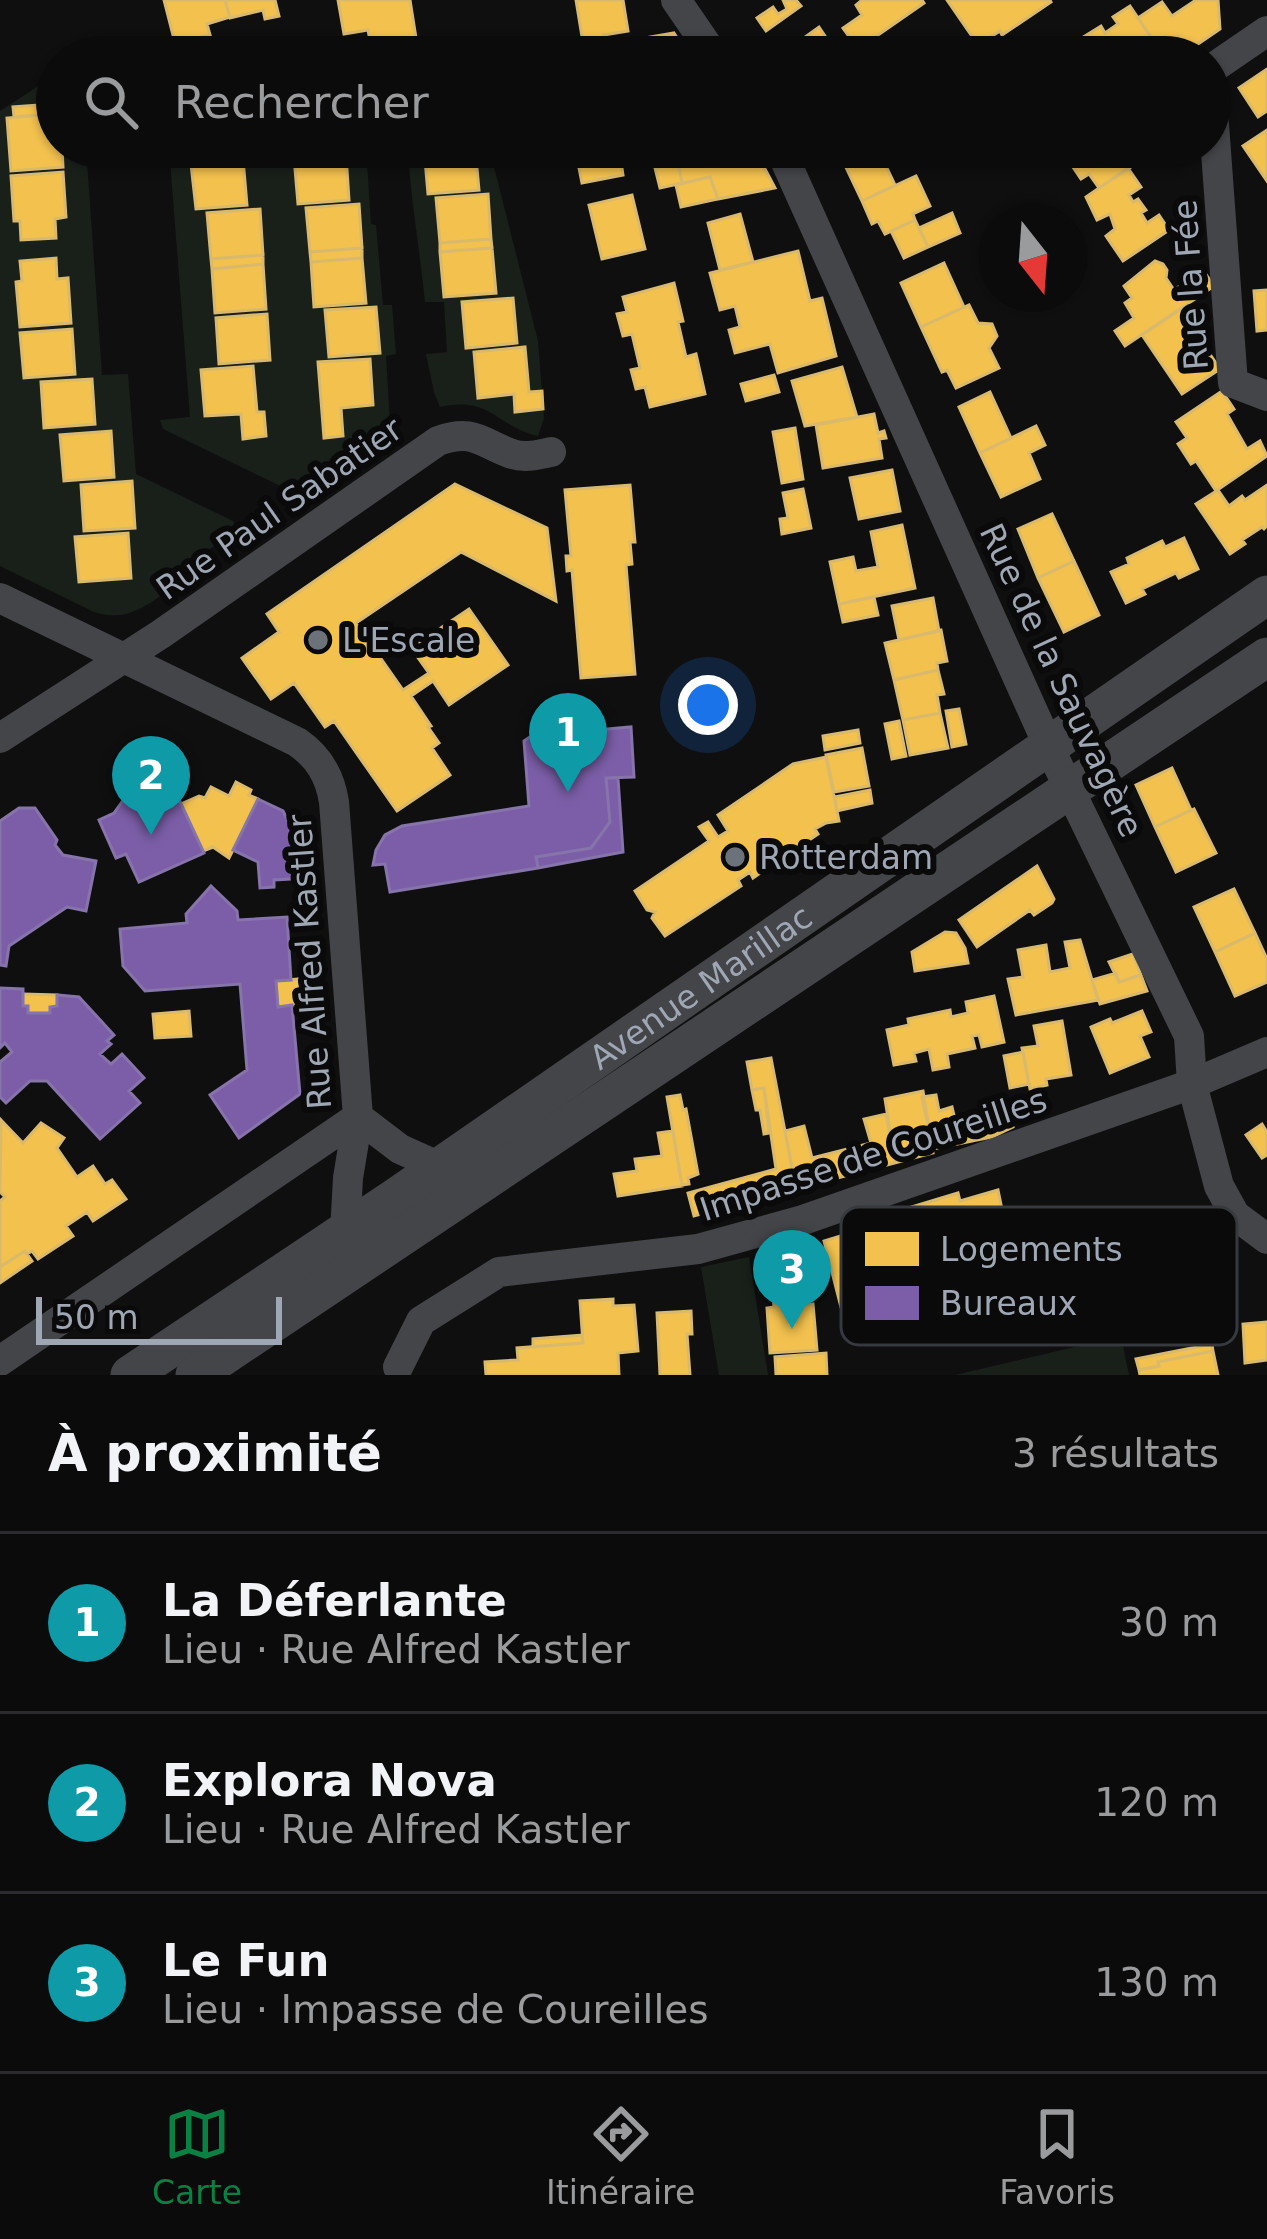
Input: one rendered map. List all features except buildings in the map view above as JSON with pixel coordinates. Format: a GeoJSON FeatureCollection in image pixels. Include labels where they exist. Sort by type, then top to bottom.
{"type":"FeatureCollection","features":[{"type":"Feature","properties":{"kind":"street"},"geometry":{"type":"LineString","coordinates":[[676,0],[701,36]]}},
{"type":"Feature","properties":{"kind":"street","name":"Rue la Fée"},"geometry":{"type":"LineString","coordinates":[[1231,56],[1267,31]]}},
{"type":"Feature","properties":{"kind":"street","name":"Rue de la Sauvagère"},"geometry":{"type":"LineString","coordinates":[[789,168],[1049,747],[1190,1036],[1192,1084],[1219,1186],[1230,1207]]}},
{"type":"Feature","properties":{"kind":"street","name":"Rue la Fée"},"geometry":{"type":"LineString","coordinates":[[1217,168],[1233,383],[1267,396]]}},
{"type":"Feature","properties":{"kind":"street","name":"Rue Paul Sabatier"},"geometry":{"type":"LineString","coordinates":[[0,738],[161,634],[438,441],[462,434],[520,455],[551,452]]}},
{"type":"Feature","properties":{"kind":"street","name":"Avenue Marillac"},"geometry":{"type":"LineString","coordinates":[[130,1375],[440,1167],[1267,595]]}},
{"type":"Feature","properties":{"kind":"street","name":"Rue Alfred Kastler"},"geometry":{"type":"LineString","coordinates":[[0,598],[297,742],[327,775],[334,802],[358,1117],[345,1232]]}},
{"type":"Feature","properties":{"kind":"street","name":"Avenue Marillac"},"geometry":{"type":"LineString","coordinates":[[195,1375],[1267,658]]}},
{"type":"Feature","properties":{"kind":"street","name":"Impasse de Coureilles"},"geometry":{"type":"LineString","coordinates":[[398,1367],[421,1321],[500,1273],[698,1249],[803,1220],[1192,1084],[1267,1052]]}},
{"type":"Feature","properties":{"kind":"street"},"geometry":{"type":"LineString","coordinates":[[0,1361],[358,1117],[400,1149],[440,1167]]}},
{"type":"Feature","properties":{"kind":"street","name":"Rue de la Sauvagère"},"geometry":{"type":"LineString","coordinates":[[1237,1217],[1267,1239]]}},
{"type":"Feature","properties":{"kind":"shaded area"},"geometry":{"type":"Polygon","coordinates":[[[36,88],[36,168],[87,168],[102,375],[128,374],[136,474],[233,521],[235,527],[162,582],[168,591],[124,614],[94,612],[0,566],[0,111],[36,88]]]}},
{"type":"Feature","properties":{"kind":"shaded area"},"geometry":{"type":"Polygon","coordinates":[[[171,168],[367,168],[383,305],[392,305],[396,354],[386,356],[391,440],[305,498],[163,429],[160,420],[190,417],[171,168]]]}},
{"type":"Feature","properties":{"kind":"shaded area"},"geometry":{"type":"Polygon","coordinates":[[[494,168],[538,341],[544,418],[538,436],[471,405],[440,407],[426,354],[447,352],[444,302],[425,302],[409,170],[494,168]]]}},
{"type":"Feature","properties":{"kind":"shaded area"},"geometry":{"type":"Polygon","coordinates":[[[749,1257],[768,1375],[719,1375],[701,1267],[749,1257]]]}},
{"type":"Feature","properties":{"kind":"shaded area"},"geometry":{"type":"Polygon","coordinates":[[[1083,1345],[1123,1345],[1129,1375],[955,1375],[1083,1345]]]}},
{"type":"Feature","properties":{"kind":"place","name":"L'Escale"},"geometry":{"type":"Point","coordinates":[318,640]}},
{"type":"Feature","properties":{"kind":"place","name":"La Déferlante"},"geometry":{"type":"Point","coordinates":[568,792]}},
{"type":"Feature","properties":{"kind":"place","name":"Explora Nova"},"geometry":{"type":"Point","coordinates":[151,835]}},
{"type":"Feature","properties":{"kind":"place","name":"Rotterdam"},"geometry":{"type":"Point","coordinates":[735,857]}},
{"type":"Feature","properties":{"kind":"place","name":"Le Fun"},"geometry":{"type":"Point","coordinates":[792,1329]}}]}
